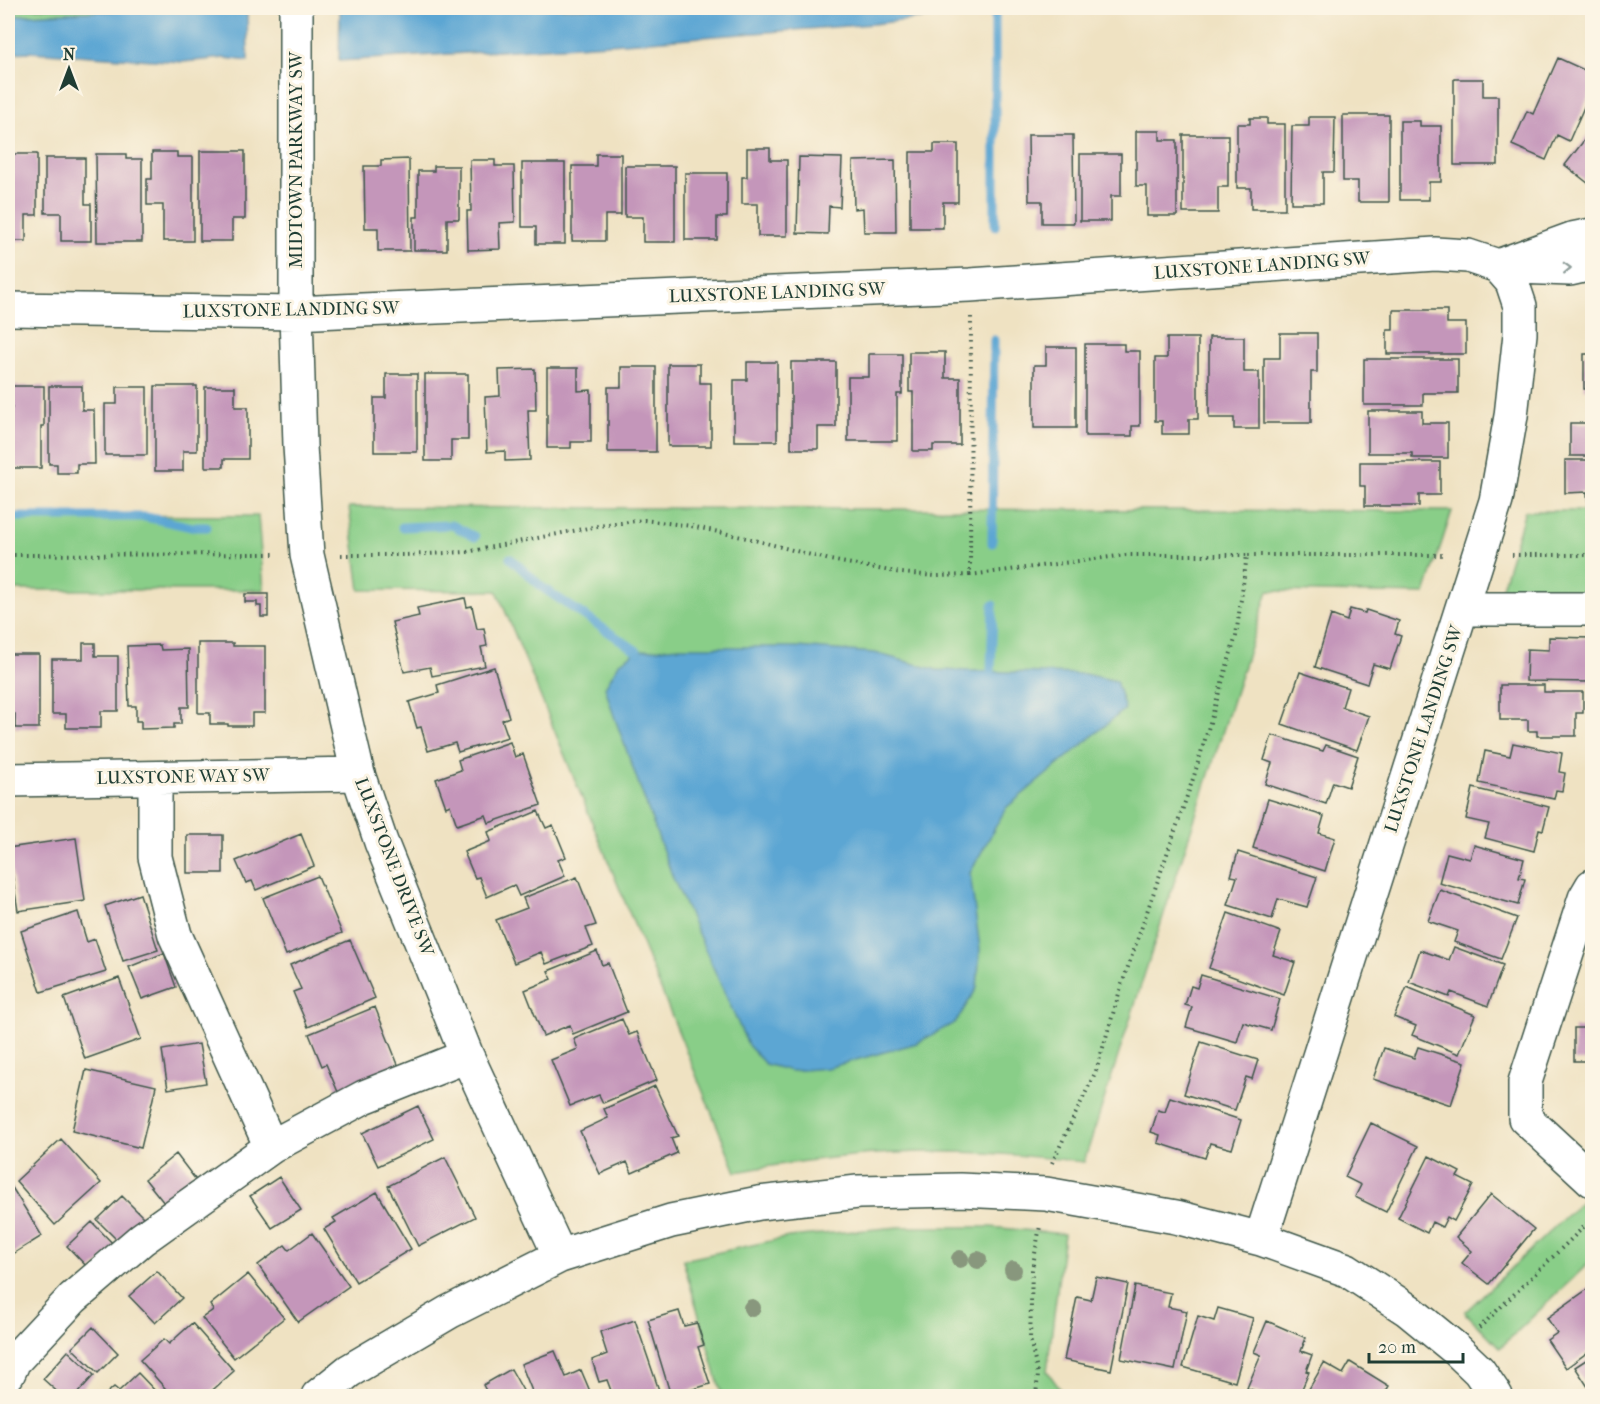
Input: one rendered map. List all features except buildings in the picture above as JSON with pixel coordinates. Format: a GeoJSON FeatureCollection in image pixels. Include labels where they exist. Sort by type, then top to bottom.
{"type":"FeatureCollection","features":[{"type":"Feature","properties":{"kind":"street","name":"MIDTOWN PARKWAY SW"},"geometry":{"type":"LineString","coordinates":[[296,313],[297,8]]}},
{"type":"Feature","properties":{"kind":"street"},"geometry":{"type":"LineString","coordinates":[[1498,267],[1572,238],[1593,235]]}},
{"type":"Feature","properties":{"kind":"street","name":"LUXSTONE LANDING SW"},"geometry":{"type":"LineString","coordinates":[[8,309],[296,313],[970,285],[1435,254],[1468,256],[1498,267],[1512,282],[1520,306],[1520,334],[1511,416],[1496,501],[1261,1239]]}},
{"type":"Feature","properties":{"kind":"street"},"geometry":{"type":"LineString","coordinates":[[1498,267],[1570,269],[1593,264]]}},
{"type":"Feature","properties":{"kind":"street","name":"LUXSTONE DRIVE SW"},"geometry":{"type":"LineString","coordinates":[[296,313],[300,446],[307,555],[358,774],[381,842],[467,1056],[560,1256]]}},
{"type":"Feature","properties":{"kind":"street"},"geometry":{"type":"LineString","coordinates":[[1462,609],[1593,609]]}},
{"type":"Feature","properties":{"kind":"street","name":"LUXSTONE WAY SW"},"geometry":{"type":"LineString","coordinates":[[8,780],[358,774]]}},
{"type":"Feature","properties":{"kind":"street"},"geometry":{"type":"LineString","coordinates":[[154,777],[154,857],[175,934],[270,1147]]}},
{"type":"Feature","properties":{"kind":"street"},"geometry":{"type":"LineString","coordinates":[[1593,886],[1585,898],[1526,1082],[1525,1118],[1593,1180]]}},
{"type":"Feature","properties":{"kind":"street"},"geometry":{"type":"LineString","coordinates":[[8,1374],[14,1361],[73,1298],[142,1239],[270,1147],[364,1097],[467,1056]]}},
{"type":"Feature","properties":{"kind":"street"},"geometry":{"type":"LineString","coordinates":[[318,1396],[350,1371],[449,1312],[560,1256],[671,1221],[759,1203],[858,1192],[960,1190],[1046,1194],[1176,1217],[1261,1239],[1347,1270],[1408,1310],[1457,1350],[1479,1371],[1496,1396]]}},
{"type":"Feature","properties":{"kind":"path"},"geometry":{"type":"LineString","coordinates":[[970,285],[970,575]]}},
{"type":"Feature","properties":{"kind":"path"},"geometry":{"type":"LineString","coordinates":[[8,555],[405,555],[467,552],[598,526],[644,520],[691,526],[830,560],[901,573],[936,576],[970,575],[1126,555],[1593,555]]}},
{"type":"Feature","properties":{"kind":"path"},"geometry":{"type":"LineString","coordinates":[[1036,1396],[1038,1376],[1030,1339],[1032,1270],[1052,1163],[1096,1071],[1121,987],[1194,776],[1236,636],[1247,555]]}},
{"type":"Feature","properties":{"kind":"path"},"geometry":{"type":"LineString","coordinates":[[1457,1350],[1593,1219]]}},
{"type":"Feature","properties":{"kind":"green space"},"geometry":{"type":"Polygon","coordinates":[[[8,8],[166,8],[8,16],[8,8]]]}},
{"type":"Feature","properties":{"kind":"green space"},"geometry":{"type":"Polygon","coordinates":[[[349,507],[1452,511],[1425,594],[1268,591],[1084,1162],[999,1154],[920,1152],[841,1157],[736,1172],[497,591],[360,590],[349,507]]]}},
{"type":"Feature","properties":{"kind":"green space"},"geometry":{"type":"Polygon","coordinates":[[[1525,511],[1592,511],[1592,594],[1500,594],[1525,511]]]}},
{"type":"Feature","properties":{"kind":"green space"},"geometry":{"type":"Polygon","coordinates":[[[8,515],[258,516],[264,590],[8,590],[8,515]]]}},
{"type":"Feature","properties":{"kind":"green space"},"geometry":{"type":"Polygon","coordinates":[[[1586,1197],[1592,1205],[1592,1260],[1500,1348],[1465,1312],[1586,1197]]]}},
{"type":"Feature","properties":{"kind":"green space"},"geometry":{"type":"Polygon","coordinates":[[[899,1227],[990,1227],[1064,1234],[1047,1371],[1065,1396],[722,1396],[683,1260],[789,1237],[899,1227]]]}},
{"type":"Feature","properties":{"kind":"water"},"geometry":{"type":"Polygon","coordinates":[[[166,8],[247,8],[248,61],[225,58],[183,62],[30,52],[8,53],[8,16],[166,8]]]}},
{"type":"Feature","properties":{"kind":"water"},"geometry":{"type":"Polygon","coordinates":[[[340,8],[1013,8],[873,24],[339,61],[340,8]]]}},
{"type":"Feature","properties":{"kind":"water"},"geometry":{"type":"Polygon","coordinates":[[[679,647],[797,647],[875,653],[937,670],[1084,674],[1116,681],[1125,709],[1006,808],[970,873],[980,949],[977,988],[956,1022],[917,1043],[827,1068],[791,1071],[765,1064],[748,1045],[673,878],[605,687],[620,662],[637,651],[679,647]]]}},
{"type":"Feature","properties":{"kind":"waterway"},"geometry":{"type":"LineString","coordinates":[[995,8],[995,226]]}},
{"type":"Feature","properties":{"kind":"waterway"},"geometry":{"type":"LineString","coordinates":[[992,543],[994,340]]}},
{"type":"Feature","properties":{"kind":"waterway"},"geometry":{"type":"LineString","coordinates":[[8,517],[146,517],[192,527],[207,527]]}},
{"type":"Feature","properties":{"kind":"waterway"},"geometry":{"type":"LineString","coordinates":[[402,527],[452,525],[475,537]]}},
{"type":"Feature","properties":{"kind":"waterway"},"geometry":{"type":"LineString","coordinates":[[510,558],[543,588],[637,651]]}},
{"type":"Feature","properties":{"kind":"waterway"},"geometry":{"type":"LineString","coordinates":[[991,672],[993,605]]}}]}
